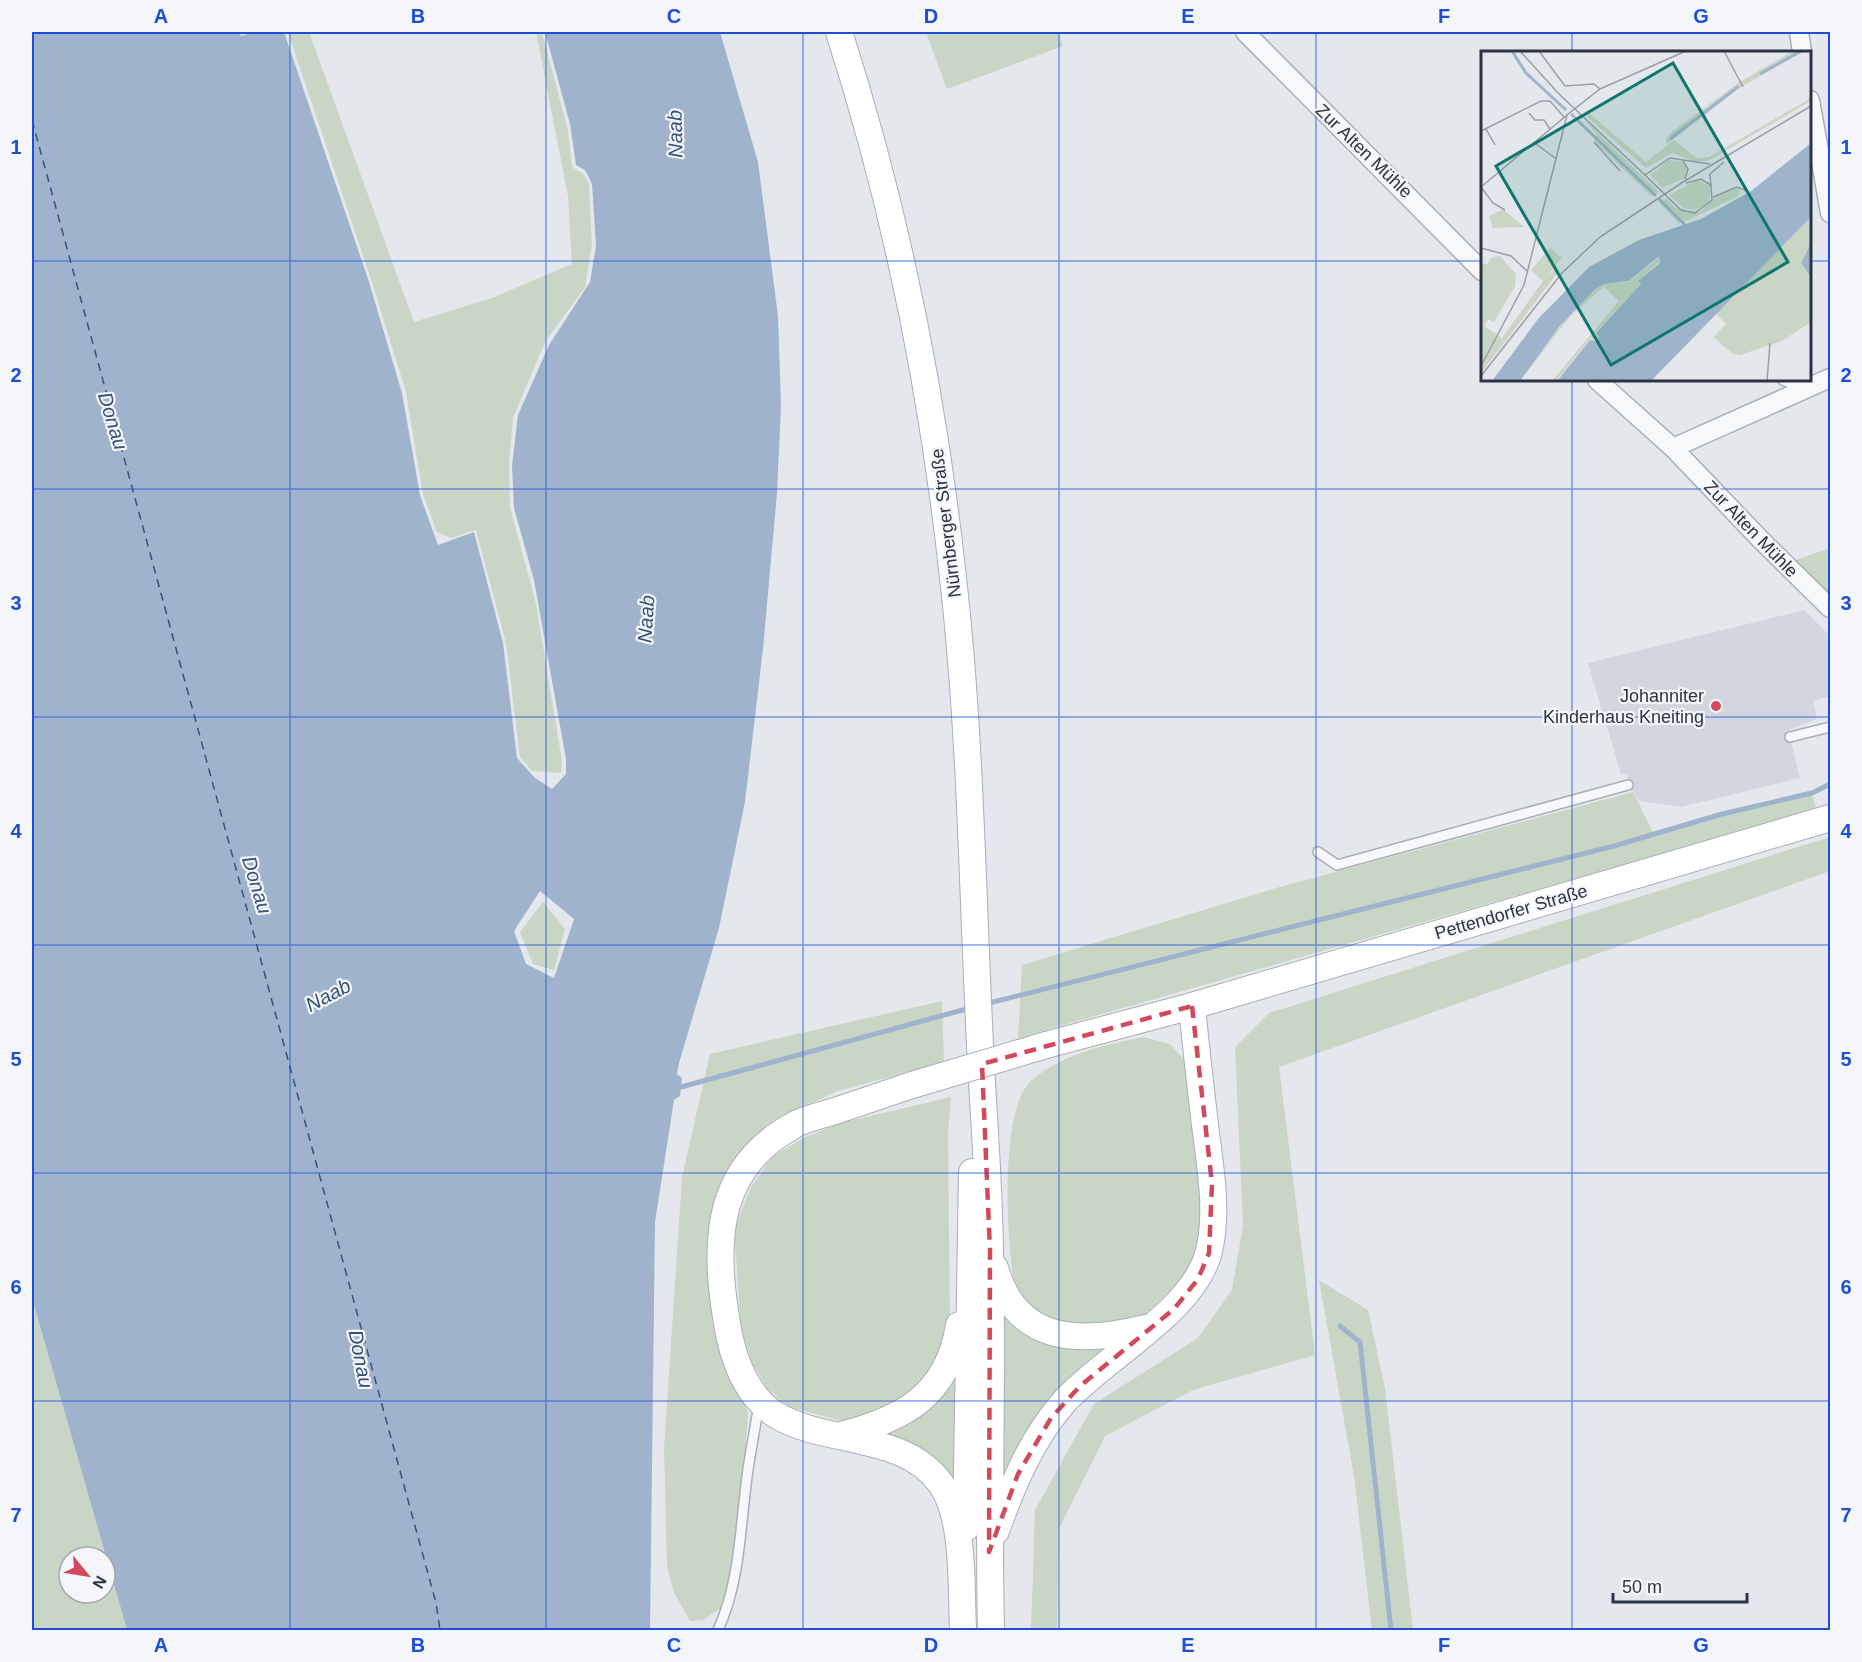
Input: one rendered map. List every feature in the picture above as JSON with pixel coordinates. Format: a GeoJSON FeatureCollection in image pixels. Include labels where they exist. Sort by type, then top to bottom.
{"type":"FeatureCollection","features":[{"type":"Feature","properties":{"kind":"main road","name":"Nürnberger Straße"},"geometry":{"type":"LineString","coordinates":[[839,32],[878,164],[915,329],[937,446],[954,581],[963,689],[979,1025]]}},
{"type":"Feature","properties":{"kind":"main road","name":"Pettendorfer Straße"},"geometry":{"type":"LineString","coordinates":[[760,1402],[742,1374],[730,1342],[723,1299],[720,1234],[725,1205],[739,1175],[760,1150],[798,1123],[912,1085],[1046,1045],[1192,1006],[1830,818]]}},
{"type":"Feature","properties":{"kind":"main road"},"geometry":{"type":"LineString","coordinates":[[989,1552],[1018,1474],[1051,1418],[1080,1386],[1174,1309],[1198,1279],[1209,1253],[1213,1230],[1212,1184],[1192,1006]]}},
{"type":"Feature","properties":{"kind":"main road"},"geometry":{"type":"LineString","coordinates":[[964,1630],[970,1226],[979,1025]]}},
{"type":"Feature","properties":{"kind":"main road"},"geometry":{"type":"LineString","coordinates":[[979,1025],[986,1118],[990,1251],[991,1630]]}},
{"type":"Feature","properties":{"kind":"main road"},"geometry":{"type":"LineString","coordinates":[[841,1435],[873,1427],[906,1412],[932,1389],[944,1371],[957,1336],[970,1226]]}},
{"type":"Feature","properties":{"kind":"main road"},"geometry":{"type":"LineString","coordinates":[[990,1251],[999,1282],[1007,1299],[1019,1314],[1036,1325],[1058,1335],[1081,1338],[1148,1328]]}},
{"type":"Feature","properties":{"kind":"main road"},"geometry":{"type":"LineString","coordinates":[[760,1402],[797,1425],[817,1432],[841,1435],[915,1460],[930,1471],[941,1484],[951,1502],[956,1527],[964,1630]]}},
{"type":"Feature","properties":{"kind":"street","name":"Zur Alten Mühle"},"geometry":{"type":"LineString","coordinates":[[1245,32],[1481,270]]}},
{"type":"Feature","properties":{"kind":"street"},"geometry":{"type":"LineString","coordinates":[[1799,32],[1802,51]]}},
{"type":"Feature","properties":{"kind":"street"},"geometry":{"type":"LineString","coordinates":[[1811,111],[1830,213]]}},
{"type":"Feature","properties":{"kind":"street"},"geometry":{"type":"LineString","coordinates":[[1673,448],[1830,378]]}},
{"type":"Feature","properties":{"kind":"street","name":"Zur Alten Mühle"},"geometry":{"type":"LineString","coordinates":[[1598,381],[1673,448],[1830,608]]}},
{"type":"Feature","properties":{"kind":"lane"},"geometry":{"type":"LineString","coordinates":[[1786,381],[1806,389]]}},
{"type":"Feature","properties":{"kind":"lane"},"geometry":{"type":"LineString","coordinates":[[1790,737],[1830,727]]}},
{"type":"Feature","properties":{"kind":"lane"},"geometry":{"type":"LineString","coordinates":[[1318,852],[1337,865],[1628,785]]}},
{"type":"Feature","properties":{"kind":"lane"},"geometry":{"type":"LineString","coordinates":[[718,1630],[729,1607],[736,1574],[747,1476],[760,1402]]}},
{"type":"Feature","properties":{"kind":"highlighted area"},"geometry":{"type":"Polygon","coordinates":[[[1192,1006],[1212,1184],[1209,1253],[1198,1279],[1174,1309],[1080,1386],[1051,1418],[1018,1474],[989,1552],[990,1251],[982,1064],[1192,1006]]]}},
{"type":"Feature","properties":{"kind":"shaded area"},"geometry":{"type":"Polygon","coordinates":[[[1804,610],[1830,636],[1830,696],[1813,701],[1817,719],[1788,730],[1800,778],[1681,807],[1639,801],[1628,785],[1627,775],[1621,774],[1588,663],[1804,610]]]}},
{"type":"Feature","properties":{"kind":"green space"},"geometry":{"type":"Polygon","coordinates":[[[288,32],[309,32],[414,322],[492,298],[572,264],[568,196],[536,32],[542,32],[568,131],[572,167],[584,175],[589,184],[592,244],[585,287],[545,342],[513,418],[509,463],[510,507],[536,604],[562,761],[561,773],[532,771],[520,757],[506,643],[476,530],[451,538],[437,532],[423,494],[406,392],[372,282],[288,32]]]}},
{"type":"Feature","properties":{"kind":"green space"},"geometry":{"type":"Polygon","coordinates":[[[926,32],[1058,32],[1063,46],[947,89],[926,32]]]}},
{"type":"Feature","properties":{"kind":"green space"},"geometry":{"type":"Polygon","coordinates":[[[1830,548],[1830,602],[1790,562],[1830,548]]]}},
{"type":"Feature","properties":{"kind":"green space"},"geometry":{"type":"Polygon","coordinates":[[[1633,792],[1654,834],[1722,814],[1812,793],[1816,810],[1018,1038],[1022,965],[1276,888],[1633,792]]]}},
{"type":"Feature","properties":{"kind":"green space"},"geometry":{"type":"Polygon","coordinates":[[[1830,837],[1830,871],[1279,1067],[1315,1355],[1193,1390],[1105,1436],[1059,1529],[1057,1630],[1031,1630],[1035,1510],[1094,1404],[1198,1338],[1232,1290],[1243,1226],[1235,1047],[1269,1013],[1830,837]]]}},
{"type":"Feature","properties":{"kind":"green space"},"geometry":{"type":"Polygon","coordinates":[[[543,902],[565,929],[554,970],[533,964],[520,932],[543,902]]]}},
{"type":"Feature","properties":{"kind":"green space"},"geometry":{"type":"Polygon","coordinates":[[[942,1001],[944,1062],[838,1091],[791,1112],[765,1127],[738,1157],[709,1247],[712,1322],[748,1412],[739,1553],[724,1606],[703,1620],[690,1621],[674,1593],[667,1566],[664,1449],[682,1177],[710,1054],[942,1001]]]}},
{"type":"Feature","properties":{"kind":"green space"},"geometry":{"type":"Polygon","coordinates":[[[1143,1037],[1170,1044],[1185,1061],[1203,1206],[1199,1243],[1190,1268],[1172,1294],[1141,1318],[1065,1329],[1017,1299],[1008,1219],[1009,1151],[1013,1121],[1021,1096],[1032,1080],[1044,1071],[1084,1052],[1143,1037]]]}},
{"type":"Feature","properties":{"kind":"green space"},"geometry":{"type":"Polygon","coordinates":[[[951,1097],[948,1132],[950,1331],[942,1356],[902,1405],[846,1422],[789,1407],[768,1389],[752,1363],[741,1327],[734,1229],[751,1187],[772,1157],[803,1138],[841,1123],[951,1097]]]}},
{"type":"Feature","properties":{"kind":"green space"},"geometry":{"type":"Polygon","coordinates":[[[1319,1280],[1368,1310],[1385,1388],[1413,1630],[1372,1630],[1354,1476],[1319,1280]]]}},
{"type":"Feature","properties":{"kind":"green space"},"geometry":{"type":"Polygon","coordinates":[[[32,1298],[103,1545],[57,1545],[57,1605],[117,1605],[117,1595],[127,1630],[32,1630],[32,1298]]]}},
{"type":"Feature","properties":{"kind":"green space"},"geometry":{"type":"Polygon","coordinates":[[[1007,1315],[1014,1325],[1038,1337],[1070,1343],[1113,1346],[1000,1484],[1002,1316],[1007,1315]]]}},
{"type":"Feature","properties":{"kind":"green space"},"geometry":{"type":"Polygon","coordinates":[[[960,1371],[958,1485],[873,1434],[960,1371]]]}},
{"type":"Feature","properties":{"kind":"water"},"geometry":{"type":"Polygon","coordinates":[[[32,32],[239,32],[241,36],[255,32],[284,32],[369,282],[402,393],[420,495],[438,545],[474,532],[503,643],[517,758],[535,778],[552,789],[566,774],[566,759],[534,580],[514,508],[512,466],[518,415],[549,345],[590,282],[596,246],[592,184],[585,170],[576,165],[570,124],[545,32],[720,32],[758,162],[778,316],[781,406],[777,493],[763,649],[745,802],[719,928],[679,1063],[677,1074],[682,1078],[680,1096],[674,1100],[655,1222],[650,1630],[127,1630],[117,1595],[117,1545],[103,1545],[32,1298],[32,32]],[[540,891],[514,931],[526,964],[554,978],[574,919],[540,891]]]}},
{"type":"Feature","properties":{"kind":"waterway"},"geometry":{"type":"LineString","coordinates":[[985,1004],[1614,846],[1722,814],[1812,793],[1830,784]]}},
{"type":"Feature","properties":{"kind":"waterway"},"geometry":{"type":"LineString","coordinates":[[681,1087],[970,1008]]}},
{"type":"Feature","properties":{"kind":"waterway"},"geometry":{"type":"LineString","coordinates":[[1340,1326],[1360,1342],[1391,1630]]}},
{"type":"Feature","properties":{"kind":"ferry route"},"geometry":{"type":"LineString","coordinates":[[32,120],[436,1603],[440,1630]]}},
{"type":"Feature","properties":{"kind":"place","name":"Johanniter Kinderhaus Kneiting"},"geometry":{"type":"Point","coordinates":[1716,706]}},
{"type":"Feature","properties":{"kind":"water label","name":"Naab"},"geometry":{"type":"Point","coordinates":[675,134]}},
{"type":"Feature","properties":{"kind":"water label","name":"Donau"},"geometry":{"type":"Point","coordinates":[113,421]}},
{"type":"Feature","properties":{"kind":"water label","name":"Naab"},"geometry":{"type":"Point","coordinates":[646,619]}},
{"type":"Feature","properties":{"kind":"water label","name":"Donau"},"geometry":{"type":"Point","coordinates":[257,885]}},
{"type":"Feature","properties":{"kind":"water label","name":"Naab"},"geometry":{"type":"Point","coordinates":[328,995]}},
{"type":"Feature","properties":{"kind":"water label","name":"Donau"},"geometry":{"type":"Point","coordinates":[361,1359]}}]}
